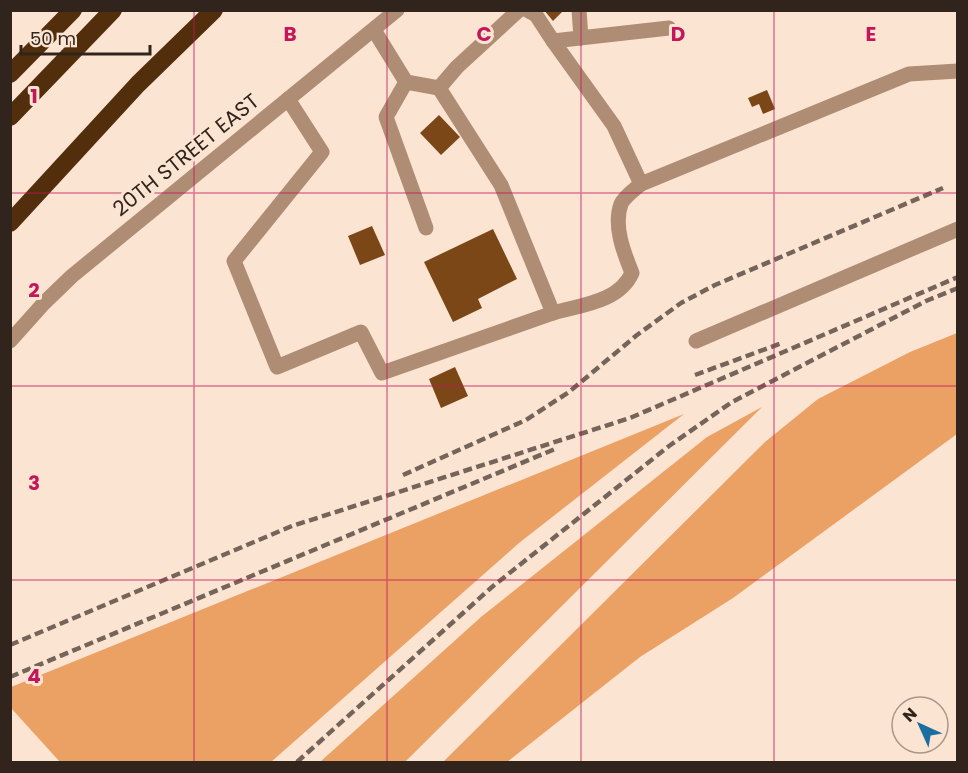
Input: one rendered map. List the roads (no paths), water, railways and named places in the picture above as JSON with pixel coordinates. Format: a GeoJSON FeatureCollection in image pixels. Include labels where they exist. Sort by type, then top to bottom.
{"type":"FeatureCollection","features":[{"type":"Feature","properties":{"kind":"highway"},"geometry":{"type":"LineString","coordinates":[[10,74],[73,10]]}},
{"type":"Feature","properties":{"kind":"highway"},"geometry":{"type":"LineString","coordinates":[[10,117],[113,10]]}},
{"type":"Feature","properties":{"kind":"highway"},"geometry":{"type":"LineString","coordinates":[[10,223],[138,84],[214,10]]}},
{"type":"Feature","properties":{"kind":"street","name":"20TH STREET EAST"},"geometry":{"type":"LineString","coordinates":[[10,341],[72,276],[397,10]]}},
{"type":"Feature","properties":{"kind":"street"},"geometry":{"type":"LineString","coordinates":[[439,88],[457,67],[519,10]]}},
{"type":"Feature","properties":{"kind":"street"},"geometry":{"type":"LineString","coordinates":[[527,10],[536,15],[614,126],[641,184]]}},
{"type":"Feature","properties":{"kind":"street"},"geometry":{"type":"LineString","coordinates":[[579,10],[581,38]]}},
{"type":"Feature","properties":{"kind":"street"},"geometry":{"type":"LineString","coordinates":[[553,41],[669,28]]}},
{"type":"Feature","properties":{"kind":"street"},"geometry":{"type":"LineString","coordinates":[[374,30],[406,82],[439,88],[501,185],[553,313]]}},
{"type":"Feature","properties":{"kind":"street"},"geometry":{"type":"LineString","coordinates":[[288,99],[322,152],[234,261],[277,367],[361,332],[382,373],[553,313],[616,295],[627,285],[632,273],[623,252],[619,222],[621,202],[641,184],[909,74],[957,71]]}},
{"type":"Feature","properties":{"kind":"street"},"geometry":{"type":"LineString","coordinates":[[406,82],[387,117],[426,228]]}},
{"type":"Feature","properties":{"kind":"street"},"geometry":{"type":"LineString","coordinates":[[696,341],[957,229]]}},
{"type":"Feature","properties":{"kind":"railway"},"geometry":{"type":"LineString","coordinates":[[403,475],[526,420],[569,392],[637,335],[681,303],[715,285],[943,188]]}},
{"type":"Feature","properties":{"kind":"railway"},"geometry":{"type":"LineString","coordinates":[[10,645],[292,526],[630,418],[958,277]]}},
{"type":"Feature","properties":{"kind":"railway"},"geometry":{"type":"LineString","coordinates":[[297,762],[492,587],[669,446],[732,402],[926,301],[958,288]]}},
{"type":"Feature","properties":{"kind":"railway"},"geometry":{"type":"LineString","coordinates":[[695,375],[782,343]]}},
{"type":"Feature","properties":{"kind":"railway"},"geometry":{"type":"LineString","coordinates":[[10,677],[555,449]]}}]}
